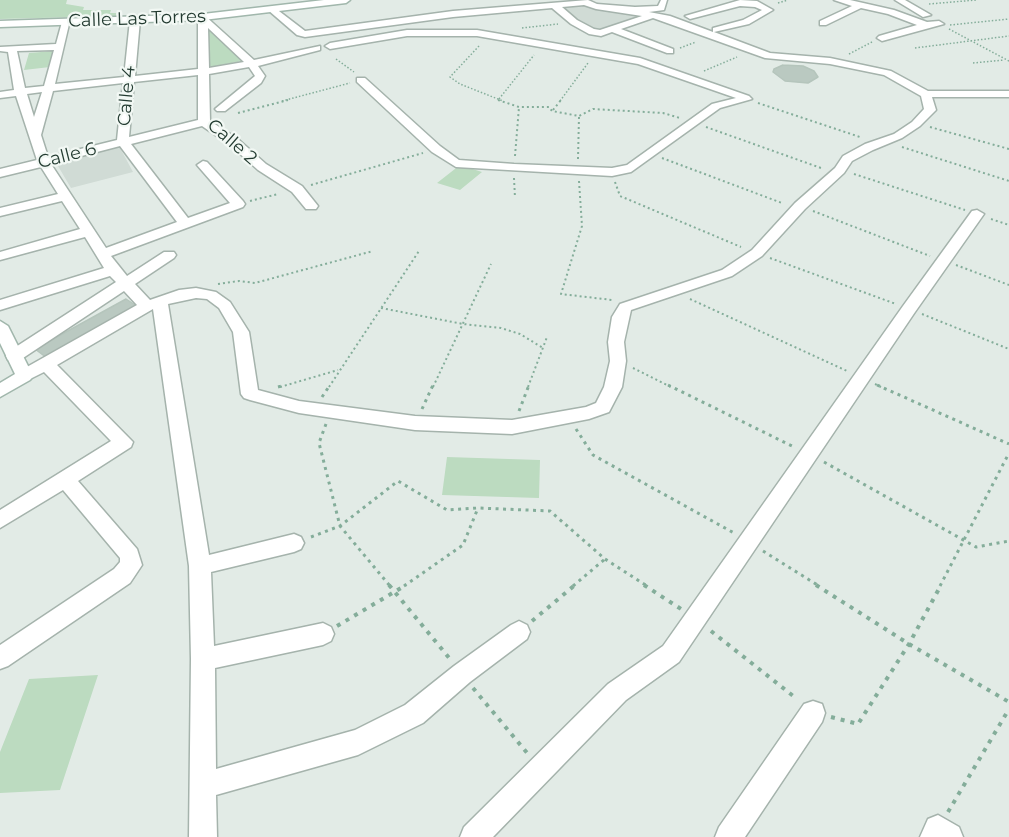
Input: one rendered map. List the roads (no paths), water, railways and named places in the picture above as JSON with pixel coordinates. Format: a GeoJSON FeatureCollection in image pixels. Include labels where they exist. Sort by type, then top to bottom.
{"type":"FeatureCollection","features":[{"type":"Feature","properties":{"kind":"street"},"geometry":{"type":"LineString","coordinates":[[294,7],[309,0]]}},
{"type":"Feature","properties":{"kind":"street","name":"Calle Las Torres"},"geometry":{"type":"LineString","coordinates":[[0,24],[204,19],[346,0]]}},
{"type":"Feature","properties":{"kind":"street"},"geometry":{"type":"LineString","coordinates":[[838,0],[891,12],[926,25]]}},
{"type":"Feature","properties":{"kind":"street"},"geometry":{"type":"LineString","coordinates":[[882,38],[926,25],[939,24],[899,0]]}},
{"type":"Feature","properties":{"kind":"street"},"geometry":{"type":"LineString","coordinates":[[272,10],[300,33],[305,34],[453,14],[582,1],[653,15],[727,39],[769,56],[830,61],[879,71],[926,94],[1009,94]]}},
{"type":"Feature","properties":{"kind":"street"},"geometry":{"type":"LineString","coordinates":[[673,7],[740,3],[757,4],[769,10],[746,22],[716,30]]}},
{"type":"Feature","properties":{"kind":"street"},"geometry":{"type":"LineString","coordinates":[[553,4],[574,22],[591,32],[611,29],[653,15]]}},
{"type":"Feature","properties":{"kind":"street"},"geometry":{"type":"LineString","coordinates":[[627,10],[650,10],[661,8],[664,5],[673,7],[716,30],[727,39]]}},
{"type":"Feature","properties":{"kind":"street"},"geometry":{"type":"LineString","coordinates":[[823,23],[860,5]]}},
{"type":"Feature","properties":{"kind":"street"},"geometry":{"type":"LineString","coordinates":[[445,7],[477,33]]}},
{"type":"Feature","properties":{"kind":"street"},"geometry":{"type":"LineString","coordinates":[[204,19],[252,64],[259,78],[222,109]]}},
{"type":"Feature","properties":{"kind":"street","name":"Calle 2"},"geometry":{"type":"LineString","coordinates":[[204,19],[202,72],[204,122],[234,142],[262,167],[297,189],[311,206]]}},
{"type":"Feature","properties":{"kind":"street","name":"Calle 4"},"geometry":{"type":"LineString","coordinates":[[135,20],[123,142],[185,223]]}},
{"type":"Feature","properties":{"kind":"street"},"geometry":{"type":"LineString","coordinates":[[35,135],[66,22]]}},
{"type":"Feature","properties":{"kind":"street"},"geometry":{"type":"LineString","coordinates":[[611,29],[670,51]]}},
{"type":"Feature","properties":{"kind":"street"},"geometry":{"type":"LineString","coordinates":[[330,46],[407,33],[477,33],[640,62],[747,99],[716,106],[631,168],[612,172],[514,168],[456,163],[436,149],[361,80]]}},
{"type":"Feature","properties":{"kind":"street"},"geometry":{"type":"LineString","coordinates":[[340,56],[439,33]]}},
{"type":"Feature","properties":{"kind":"street"},"geometry":{"type":"LineString","coordinates":[[0,49],[60,48]]}},
{"type":"Feature","properties":{"kind":"street"},"geometry":{"type":"LineString","coordinates":[[0,96],[20,91],[202,72],[252,64],[317,48]]}},
{"type":"Feature","properties":{"kind":"street"},"geometry":{"type":"LineString","coordinates":[[12,49],[20,91],[44,162],[113,270],[126,284],[153,304],[200,566],[203,659],[203,837]]}},
{"type":"Feature","properties":{"kind":"street"},"geometry":{"type":"LineString","coordinates":[[0,391],[153,304],[179,295],[196,293],[211,295],[225,305],[241,332],[250,394],[314,410],[415,423],[512,427],[589,413],[603,407],[613,387],[618,360],[616,342],[620,317],[625,307],[727,273],[757,253],[847,159],[898,136],[917,123],[930,110],[926,94]]}},
{"type":"Feature","properties":{"kind":"street","name":"Calle 6"},"geometry":{"type":"LineString","coordinates":[[0,173],[204,122]]}},
{"type":"Feature","properties":{"kind":"street"},"geometry":{"type":"LineString","coordinates":[[104,254],[238,204],[203,165]]}},
{"type":"Feature","properties":{"kind":"street"},"geometry":{"type":"LineString","coordinates":[[0,212],[67,196]]}},
{"type":"Feature","properties":{"kind":"street"},"geometry":{"type":"LineString","coordinates":[[474,837],[617,692],[671,654],[977,214]]}},
{"type":"Feature","properties":{"kind":"street"},"geometry":{"type":"LineString","coordinates":[[0,256],[89,231]]}},
{"type":"Feature","properties":{"kind":"street"},"geometry":{"type":"LineString","coordinates":[[15,356],[169,255]]}},
{"type":"Feature","properties":{"kind":"street"},"geometry":{"type":"LineString","coordinates":[[0,305],[113,270]]}},
{"type":"Feature","properties":{"kind":"street"},"geometry":{"type":"LineString","coordinates":[[0,326],[24,376]]}},
{"type":"Feature","properties":{"kind":"street"},"geometry":{"type":"LineString","coordinates":[[0,520],[124,442],[46,364]]}},
{"type":"Feature","properties":{"kind":"street"},"geometry":{"type":"LineString","coordinates":[[0,658],[122,576],[131,565],[130,555],[65,479]]}},
{"type":"Feature","properties":{"kind":"street"},"geometry":{"type":"LineString","coordinates":[[200,566],[294,543]]}},
{"type":"Feature","properties":{"kind":"street"},"geometry":{"type":"LineString","coordinates":[[203,786],[358,742],[414,714],[462,674],[519,632]]}},
{"type":"Feature","properties":{"kind":"street"},"geometry":{"type":"LineString","coordinates":[[203,659],[323,634]]}},
{"type":"Feature","properties":{"kind":"street"},"geometry":{"type":"LineString","coordinates":[[729,837],[813,713]]}}]}
